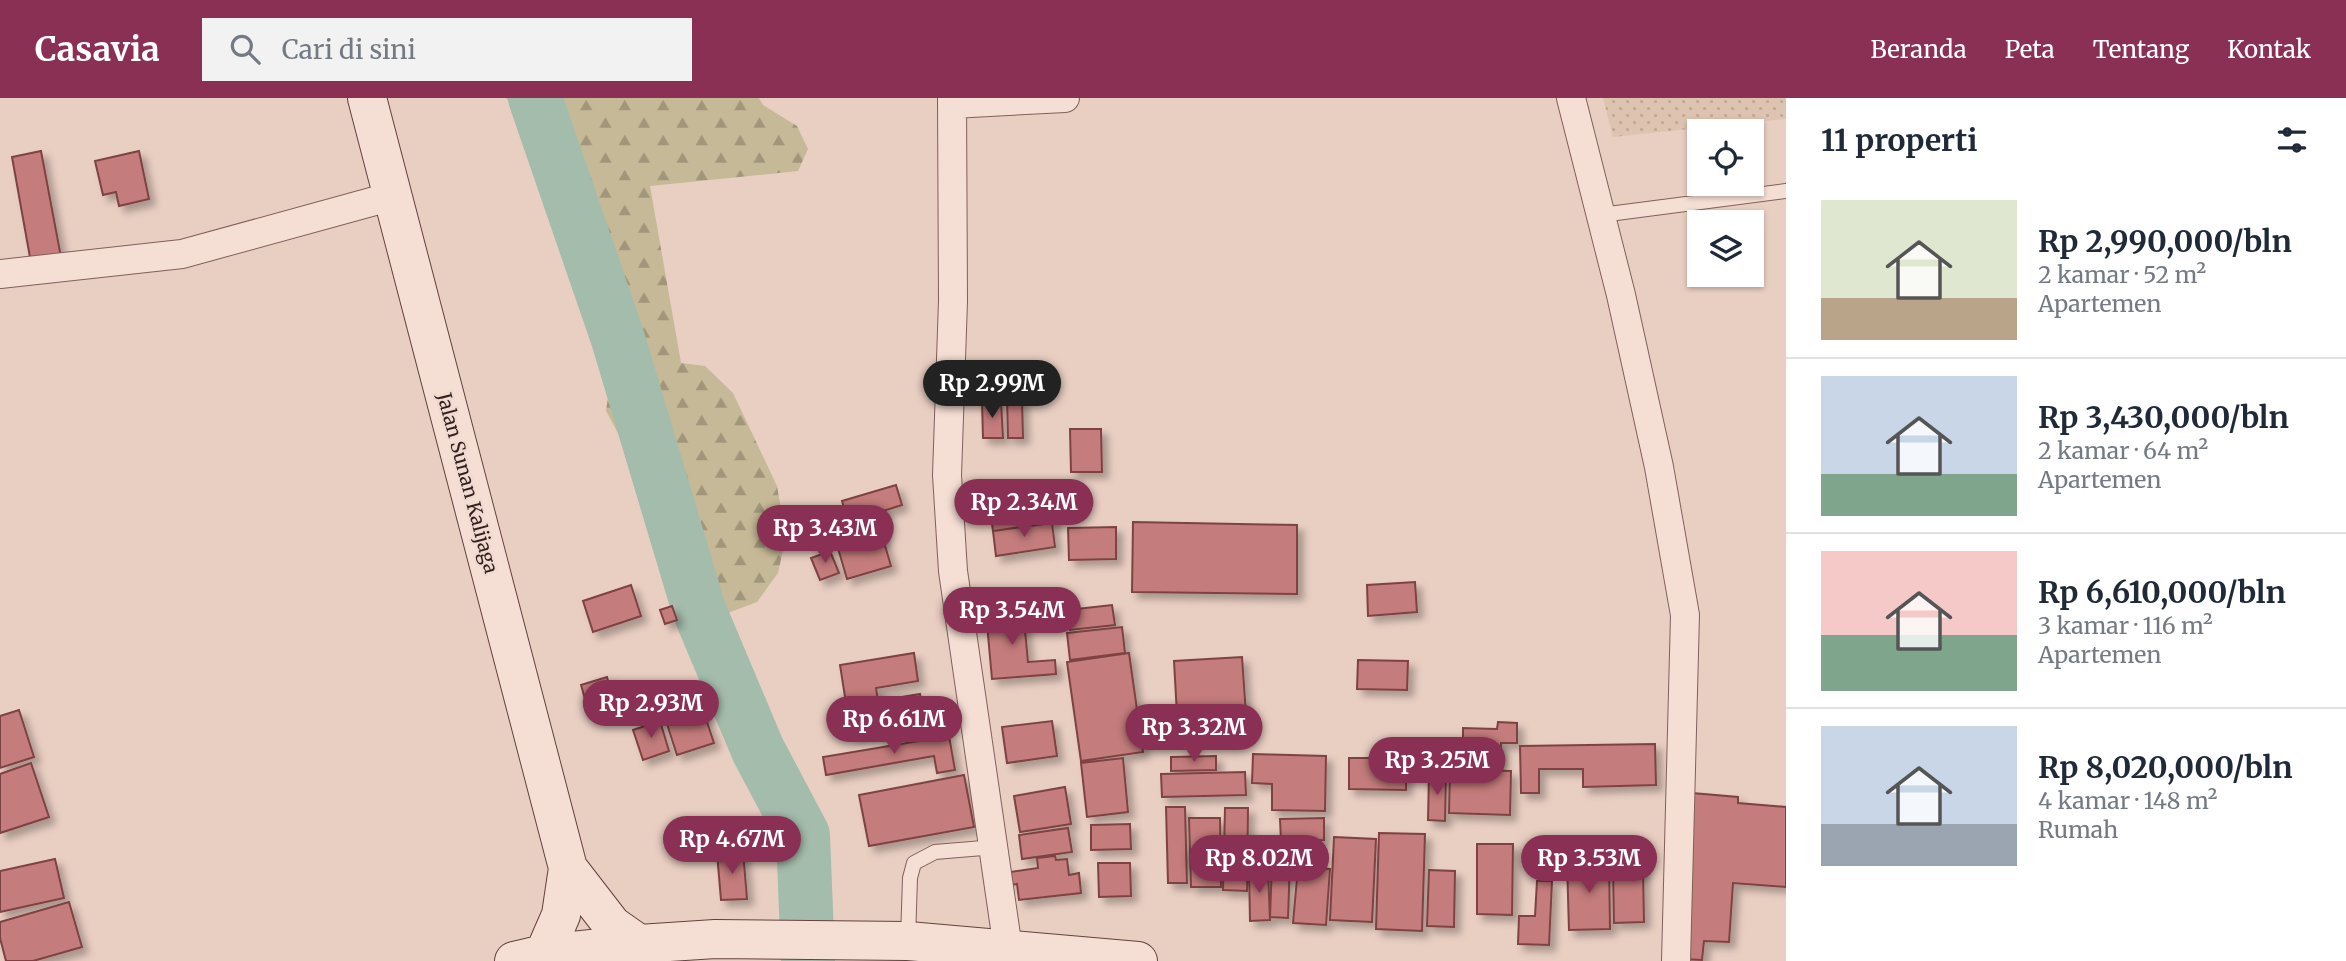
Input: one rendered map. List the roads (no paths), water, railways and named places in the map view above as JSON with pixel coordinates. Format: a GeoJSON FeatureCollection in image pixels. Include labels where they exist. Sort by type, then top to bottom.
{"type":"FeatureCollection","features":[{"type":"Feature","properties":{"kind":"main road","name":"Jalan Sunan Kalijaga"},"geometry":{"type":"LineString","coordinates":[[367,98],[568,867],[612,925],[660,949]]}},
{"type":"Feature","properties":{"kind":"main road","name":"Jalan Sunan Kalijaga"},"geometry":{"type":"LineString","coordinates":[[529,958],[561,915],[568,867]]}},
{"type":"Feature","properties":{"kind":"main road"},"geometry":{"type":"LineString","coordinates":[[529,958],[660,949],[715,939],[895,941],[983,952],[1138,961]]}},
{"type":"Feature","properties":{"kind":"street"},"geometry":{"type":"LineString","coordinates":[[983,952],[995,848],[953,570],[947,475],[953,301],[952,101],[1065,98]]}},
{"type":"Feature","properties":{"kind":"street"},"geometry":{"type":"LineString","coordinates":[[1571,98],[1621,295],[1659,467],[1685,615],[1676,961]]}},
{"type":"Feature","properties":{"kind":"street"},"geometry":{"type":"LineString","coordinates":[[0,274],[182,254],[394,196]]}},
{"type":"Feature","properties":{"kind":"lane"},"geometry":{"type":"LineString","coordinates":[[1601,215],[1786,191]]}},
{"type":"Feature","properties":{"kind":"lane"},"geometry":{"type":"LineString","coordinates":[[895,941],[914,863],[935,852],[995,848]]}},
{"type":"Feature","properties":{"kind":"waterway"},"geometry":{"type":"LineString","coordinates":[[535,98],[618,339],[699,610],[758,750],[803,835],[808,961]]}}]}
